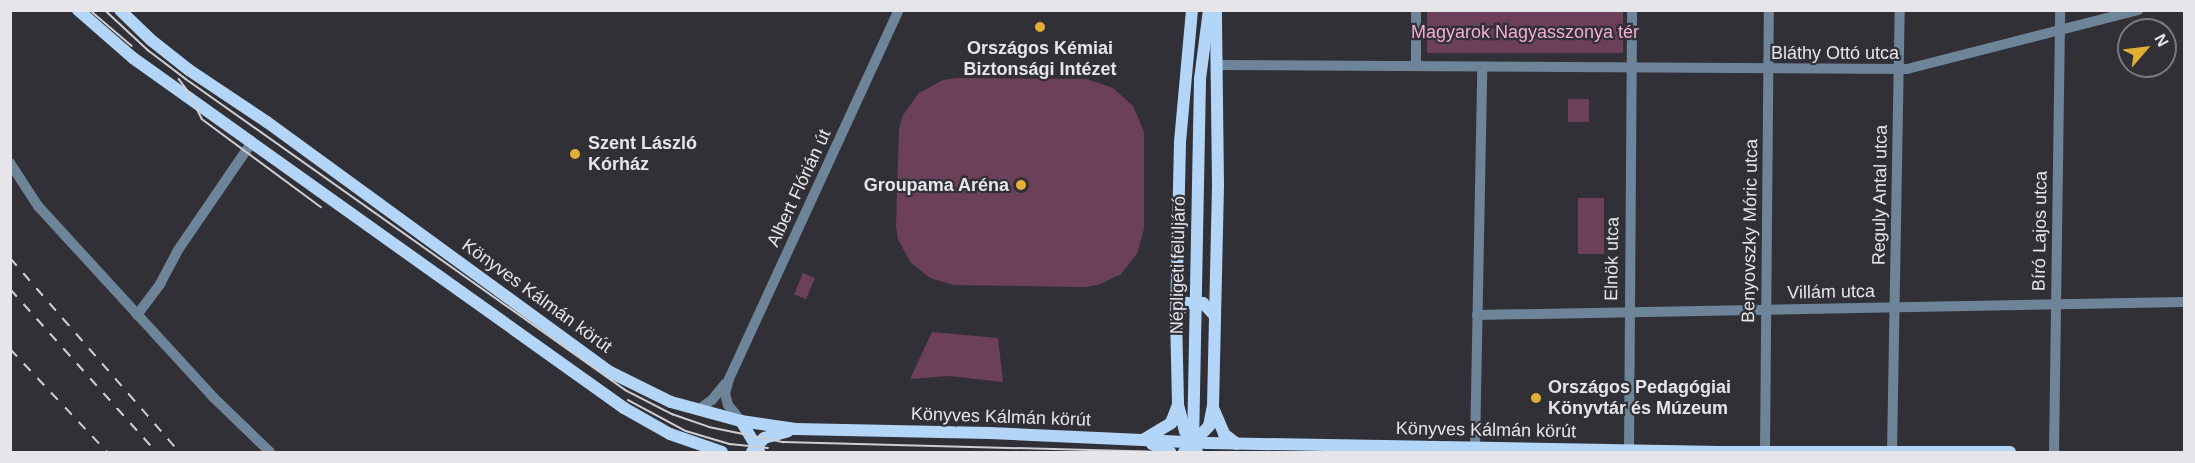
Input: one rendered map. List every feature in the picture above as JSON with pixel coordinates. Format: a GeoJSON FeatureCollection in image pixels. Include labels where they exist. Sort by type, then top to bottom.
{"type":"FeatureCollection","features":[{"type":"Feature","properties":{"kind":"main road"},"geometry":{"type":"LineString","coordinates":[[78,10],[133,58],[624,408],[669,434],[706,450],[722,453]]}},
{"type":"Feature","properties":{"kind":"main road","name":"Könyves Kálmán körút"},"geometry":{"type":"LineString","coordinates":[[120,10],[151,40],[189,70],[267,122],[610,372],[644,390],[698,410],[741,422],[795,429],[990,433],[1142,441],[1192,448],[1237,444],[1629,451],[2010,453]]}},
{"type":"Feature","properties":{"kind":"main road"},"geometry":{"type":"LineString","coordinates":[[1192,10],[1200,79]]}},
{"type":"Feature","properties":{"kind":"main road"},"geometry":{"type":"LineString","coordinates":[[1192,10],[1180,143],[1176,315],[1178,405],[1192,448]]}},
{"type":"Feature","properties":{"kind":"main road"},"geometry":{"type":"LineString","coordinates":[[1200,79],[1209,10]]}},
{"type":"Feature","properties":{"kind":"main road"},"geometry":{"type":"LineString","coordinates":[[1192,448],[1209,426],[1213,406],[1216,10]]}},
{"type":"Feature","properties":{"kind":"main road","name":"Népligeti felüljáró"},"geometry":{"type":"LineString","coordinates":[[1192,448],[1200,79]]}},
{"type":"Feature","properties":{"kind":"main road"},"geometry":{"type":"LineString","coordinates":[[1176,315],[1186,303],[1203,303],[1214,315]]}},
{"type":"Feature","properties":{"kind":"main road"},"geometry":{"type":"LineString","coordinates":[[1178,405],[1189,412],[1202,413],[1213,406]]}},
{"type":"Feature","properties":{"kind":"main road"},"geometry":{"type":"LineString","coordinates":[[1142,441],[1171,423],[1178,405]]}},
{"type":"Feature","properties":{"kind":"main road"},"geometry":{"type":"LineString","coordinates":[[1213,406],[1217,423],[1224,435],[1237,444],[1218,453]]}},
{"type":"Feature","properties":{"kind":"main road"},"geometry":{"type":"LineString","coordinates":[[741,422],[756,450],[764,438],[795,429]]}},
{"type":"Feature","properties":{"kind":"main road"},"geometry":{"type":"LineString","coordinates":[[1142,441],[1170,453]]}},
{"type":"Feature","properties":{"kind":"street","name":"Albert Flórián út"},"geometry":{"type":"LineString","coordinates":[[741,422],[728,405],[725,394],[729,379],[899,10]]}},
{"type":"Feature","properties":{"kind":"street"},"geometry":{"type":"LineString","coordinates":[[1416,10],[1416,66]]}},
{"type":"Feature","properties":{"kind":"street"},"geometry":{"type":"LineString","coordinates":[[1217,65],[1632,68],[1632,10]]}},
{"type":"Feature","properties":{"kind":"street","name":"Benyovszky Móric utca"},"geometry":{"type":"LineString","coordinates":[[1765,451],[1764,356],[1767,310],[1769,10]]}},
{"type":"Feature","properties":{"kind":"street","name":"Reguly Antal utca"},"geometry":{"type":"LineString","coordinates":[[1892,452],[1900,10]]}},
{"type":"Feature","properties":{"kind":"street","name":"Bíró Lajos utca"},"geometry":{"type":"LineString","coordinates":[[2054,453],[2060,10]]}},
{"type":"Feature","properties":{"kind":"street","name":"Bláthy Ottó utca"},"geometry":{"type":"LineString","coordinates":[[1632,68],[1907,69],[2139,10]]}},
{"type":"Feature","properties":{"kind":"street"},"geometry":{"type":"LineString","coordinates":[[1475,448],[1482,67]]}},
{"type":"Feature","properties":{"kind":"street","name":"Elnök utca"},"geometry":{"type":"LineString","coordinates":[[1629,451],[1628,312],[1632,68]]}},
{"type":"Feature","properties":{"kind":"street"},"geometry":{"type":"LineString","coordinates":[[137,315],[160,284],[174,257],[252,142]]}},
{"type":"Feature","properties":{"kind":"street"},"geometry":{"type":"LineString","coordinates":[[10,163],[38,206],[213,397],[270,453]]}},
{"type":"Feature","properties":{"kind":"street","name":"Villám utca"},"geometry":{"type":"LineString","coordinates":[[1477,315],[2184,302]]}},
{"type":"Feature","properties":{"kind":"street","name":"Albert Flórián út"},"geometry":{"type":"LineString","coordinates":[[698,410],[712,400],[729,379]]}},
{"type":"Feature","properties":{"kind":"green space","name":"Magyarok Nagyasszonya tér"},"geometry":{"type":"Polygon","coordinates":[[[1427,11],[1623,11],[1623,53],[1427,53],[1427,11]]]}},
{"type":"Feature","properties":{"kind":"green space","name":"Groupama Aréna"},"geometry":{"type":"Polygon","coordinates":[[[956,78],[1087,79],[1113,88],[1133,106],[1144,132],[1144,229],[1137,254],[1121,274],[1098,285],[1085,287],[954,285],[930,278],[910,262],[898,239],[896,226],[899,129],[903,115],[919,93],[943,80],[956,78]]]}},
{"type":"Feature","properties":{"kind":"green space"},"geometry":{"type":"Polygon","coordinates":[[[1568,99],[1589,99],[1589,122],[1568,122],[1568,99]]]}},
{"type":"Feature","properties":{"kind":"green space"},"geometry":{"type":"Polygon","coordinates":[[[1578,198],[1604,198],[1604,254],[1578,254],[1578,198]]]}},
{"type":"Feature","properties":{"kind":"green space"},"geometry":{"type":"Polygon","coordinates":[[[803,273],[815,278],[806,299],[794,294],[803,273]]]}},
{"type":"Feature","properties":{"kind":"green space"},"geometry":{"type":"Polygon","coordinates":[[[932,332],[998,338],[1003,382],[949,376],[910,379],[932,332]]]}},
{"type":"Feature","properties":{"kind":"tram line"},"geometry":{"type":"LineString","coordinates":[[90,10],[132,46]]}},
{"type":"Feature","properties":{"kind":"tram line"},"geometry":{"type":"LineString","coordinates":[[105,10],[148,50],[186,79],[627,391],[672,414],[709,427],[783,442],[1175,452]]}},
{"type":"Feature","properties":{"kind":"tram line"},"geometry":{"type":"LineString","coordinates":[[179,79],[188,91],[202,119],[321,207]]}},
{"type":"Feature","properties":{"kind":"tram line"},"geometry":{"type":"LineString","coordinates":[[628,400],[686,431],[730,444],[768,448]]}},
{"type":"Feature","properties":{"kind":"railway"},"geometry":{"type":"LineString","coordinates":[[10,258],[179,452]]}},
{"type":"Feature","properties":{"kind":"railway"},"geometry":{"type":"LineString","coordinates":[[10,289],[156,452]]}},
{"type":"Feature","properties":{"kind":"railway"},"geometry":{"type":"LineString","coordinates":[[10,349],[107,452]]}},
{"type":"Feature","properties":{"kind":"place","name":"Országos Kémiai Biztonsági Intézet"},"geometry":{"type":"Point","coordinates":[1040,27]}},
{"type":"Feature","properties":{"kind":"place","name":"Szent László Kórház"},"geometry":{"type":"Point","coordinates":[575,154]}},
{"type":"Feature","properties":{"kind":"place","name":"Groupama Aréna"},"geometry":{"type":"Point","coordinates":[1021,185]}},
{"type":"Feature","properties":{"kind":"place","name":"Országos Pedagógiai Könyvtár és Múzeum"},"geometry":{"type":"Point","coordinates":[1536,398]}}]}
